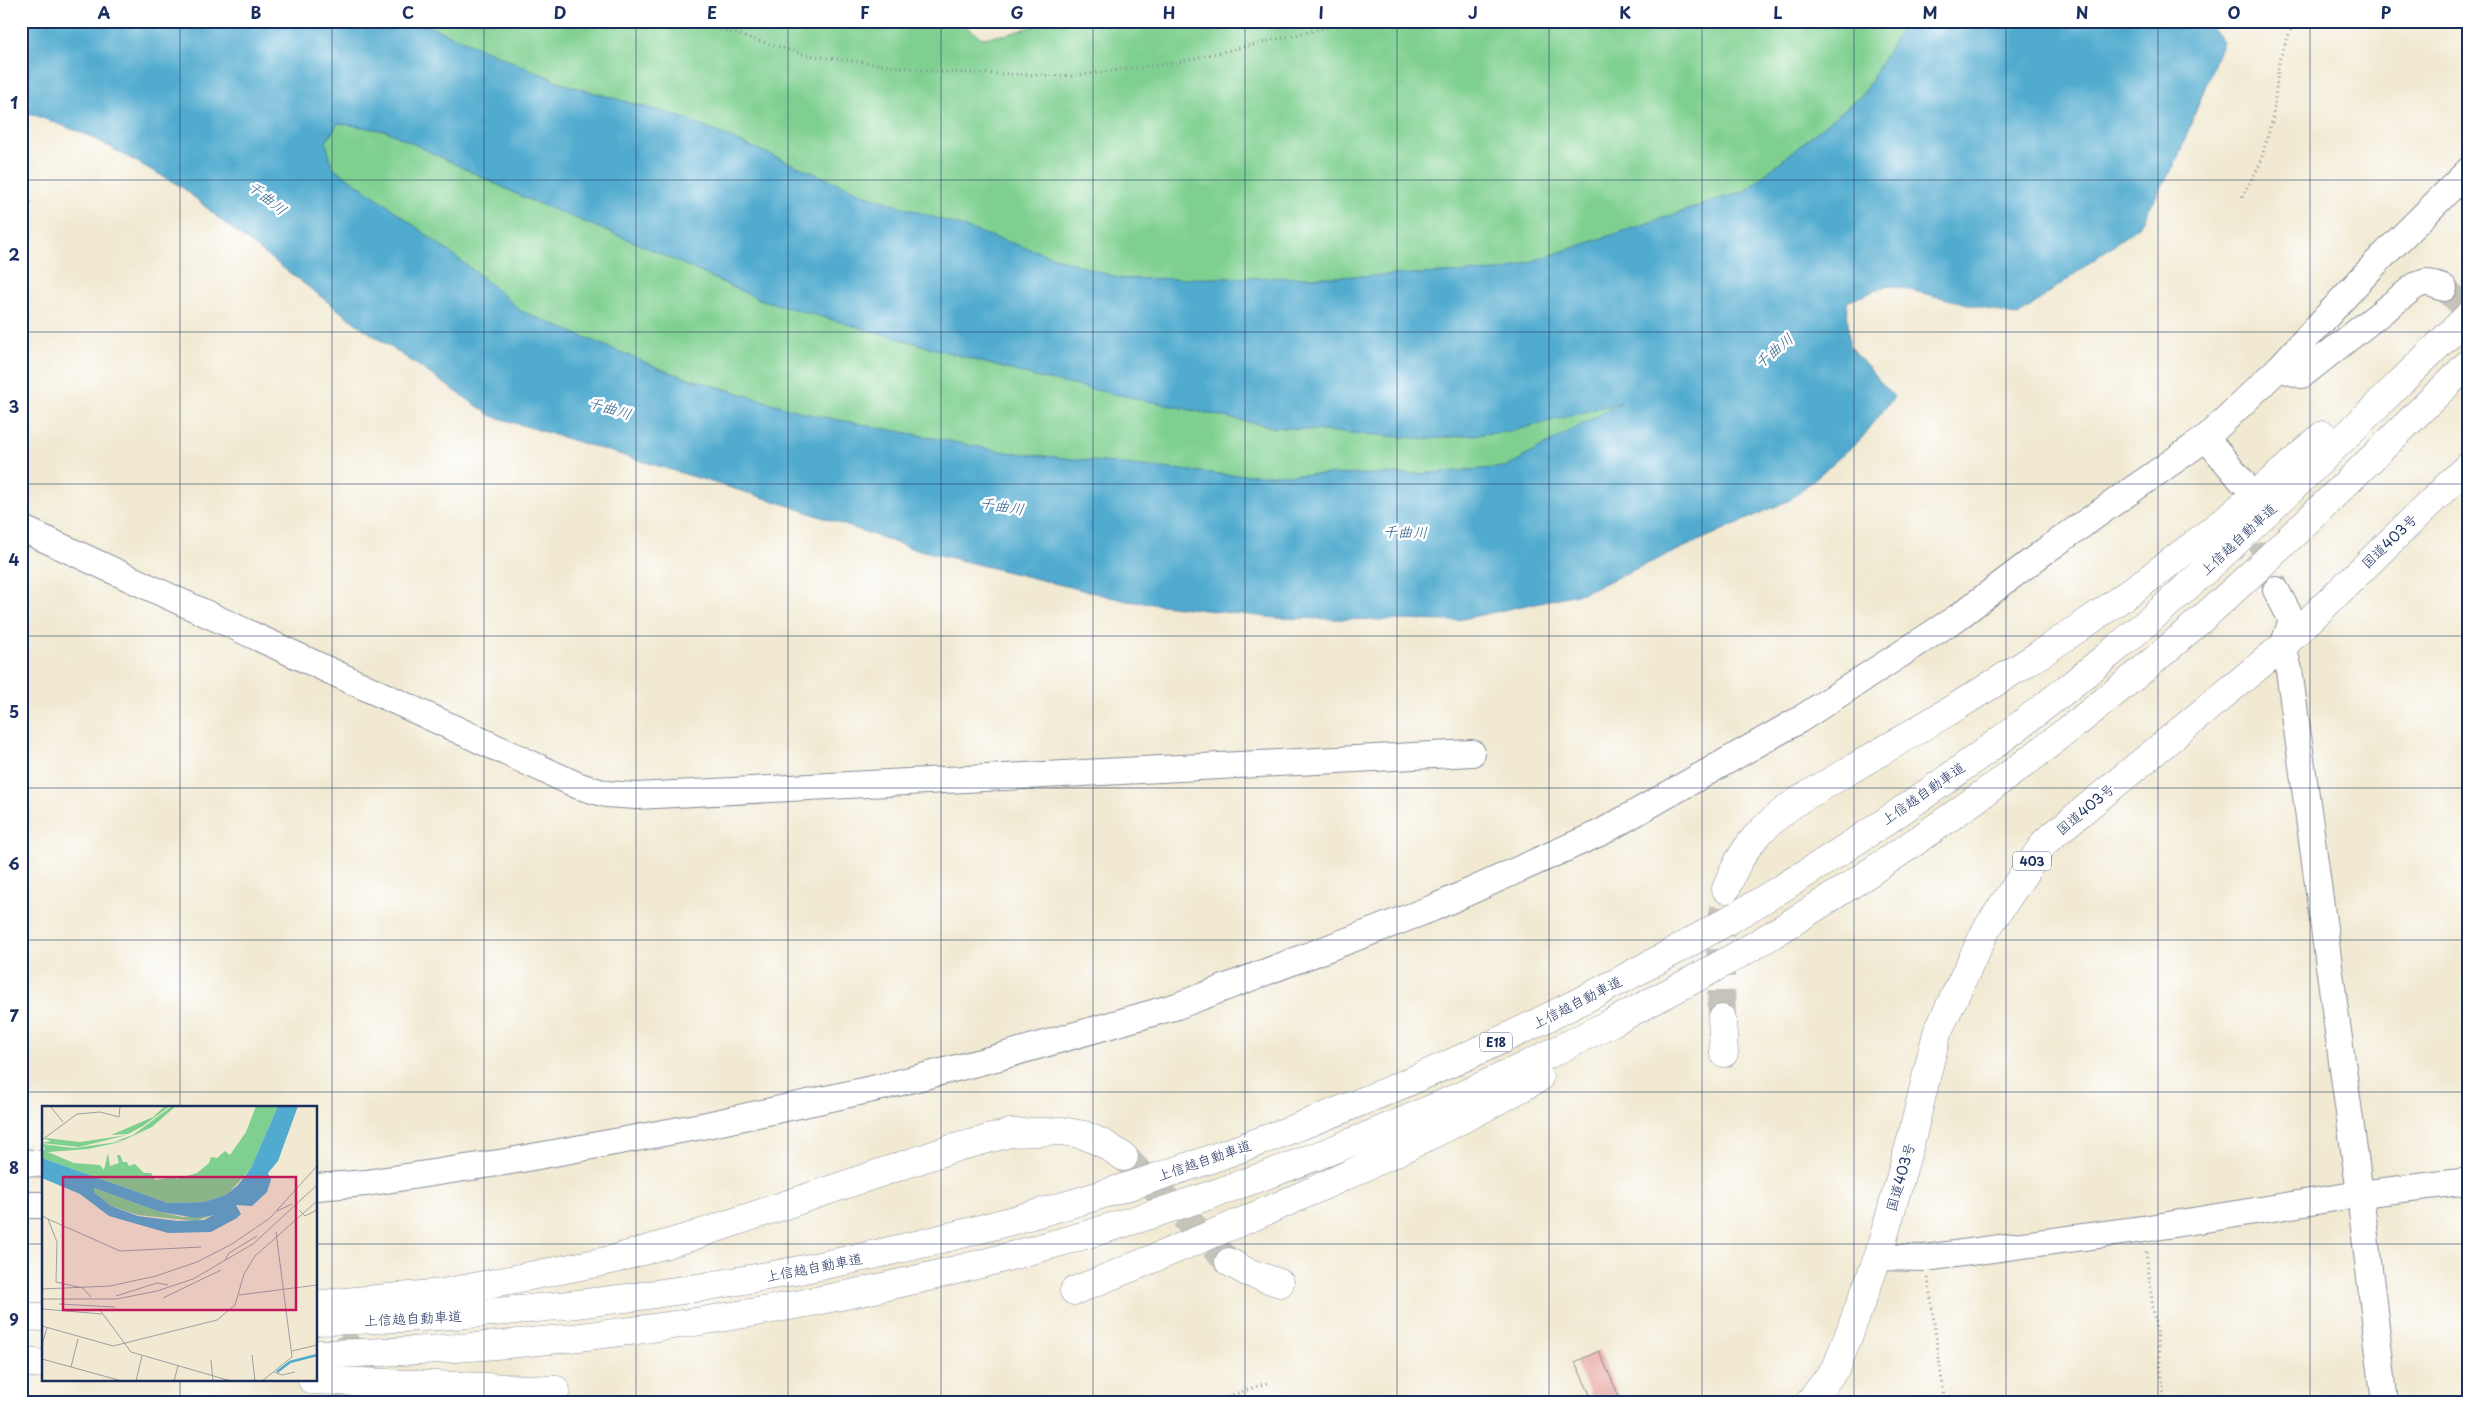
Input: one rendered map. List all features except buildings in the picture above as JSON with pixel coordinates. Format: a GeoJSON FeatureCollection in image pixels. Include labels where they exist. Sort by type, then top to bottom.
{"type":"FeatureCollection","features":[{"type":"Feature","properties":{"kind":"highway"},"geometry":{"type":"LineString","coordinates":[[1726,890],[1744,850],[1776,816],[1799,800],[1990,686],[2061,640],[2128,593],[2220,522],[2309,448],[2469,301]]}},
{"type":"Feature","properties":{"kind":"highway","name":"上信越自動車道"},"geometry":{"type":"LineString","coordinates":[[318,1321],[469,1315],[583,1304],[686,1290],[794,1272],[902,1248],[1003,1223],[1196,1164],[1384,1093],[1479,1050],[1562,1011],[1645,967],[1757,902],[1854,841],[2028,718],[2109,654],[2196,578],[2330,452],[2469,315]]}},
{"type":"Feature","properties":{"kind":"highway","name":"E18"},"geometry":{"type":"LineString","coordinates":[[318,1354],[473,1348],[692,1324],[821,1301],[1018,1255],[1211,1195],[1394,1125],[1570,1044],[1658,998],[1785,927],[1871,872],[1959,811],[2130,680],[2284,544],[2469,363]]}},
{"type":"Feature","properties":{"kind":"highway","name":"国道403号"},"geometry":{"type":"LineString","coordinates":[[1809,1403],[1837,1366],[1878,1257],[1911,1140],[1937,1033],[1986,930],[2045,842],[2283,646],[2469,465]]}},
{"type":"Feature","properties":{"kind":"highway"},"geometry":{"type":"LineString","coordinates":[[1074,1291],[1341,1180],[1443,1130],[1650,1016],[1785,927]]}},
{"type":"Feature","properties":{"kind":"highway"},"geometry":{"type":"LineString","coordinates":[[1722,1019],[1724,1054]]}},
{"type":"Feature","properties":{"kind":"highway"},"geometry":{"type":"LineString","coordinates":[[318,1304],[443,1293],[611,1260],[687,1238],[951,1149],[1010,1133],[1038,1130],[1069,1132],[1104,1144],[1124,1157]]}},
{"type":"Feature","properties":{"kind":"highway"},"geometry":{"type":"LineString","coordinates":[[1229,1262],[1246,1272],[1280,1283]]}},
{"type":"Feature","properties":{"kind":"highway"},"geometry":{"type":"LineString","coordinates":[[21,1350],[42,1350]]}},
{"type":"Feature","properties":{"kind":"highway"},"geometry":{"type":"LineString","coordinates":[[21,1362],[42,1364]]}},
{"type":"Feature","properties":{"kind":"highway"},"geometry":{"type":"LineString","coordinates":[[318,1380],[556,1390]]}},
{"type":"Feature","properties":{"kind":"street"},"geometry":{"type":"LineString","coordinates":[[318,1187],[366,1183],[505,1162],[762,1114],[992,1059],[1176,1006],[1432,908],[1602,832],[1799,720],[1958,617],[2045,551],[2206,438],[2279,368],[2374,264],[2469,170]]}},
{"type":"Feature","properties":{"kind":"street"},"geometry":{"type":"LineString","coordinates":[[2279,368],[2302,375],[2414,286],[2426,282],[2444,288]]}},
{"type":"Feature","properties":{"kind":"street"},"geometry":{"type":"LineString","coordinates":[[2206,438],[2242,481]]}},
{"type":"Feature","properties":{"kind":"street"},"geometry":{"type":"LineString","coordinates":[[21,528],[579,786],[606,794],[636,796],[1472,753]]}},
{"type":"Feature","properties":{"kind":"street"},"geometry":{"type":"LineString","coordinates":[[2276,590],[2292,620],[2283,646],[2289,670],[2360,1194],[2386,1403]]}},
{"type":"Feature","properties":{"kind":"street"},"geometry":{"type":"LineString","coordinates":[[21,1162],[42,1164]]}},
{"type":"Feature","properties":{"kind":"street"},"geometry":{"type":"LineString","coordinates":[[1878,1257],[1925,1258],[2143,1229],[2360,1194],[2469,1181]]}},
{"type":"Feature","properties":{"kind":"street"},"geometry":{"type":"LineString","coordinates":[[21,1205],[42,1204]]}},
{"type":"Feature","properties":{"kind":"path"},"geometry":{"type":"LineString","coordinates":[[692,21],[806,55],[939,72],[1071,76],[1175,63],[1355,21]]}},
{"type":"Feature","properties":{"kind":"path"},"geometry":{"type":"LineString","coordinates":[[1198,21],[1208,30],[1238,21]]}},
{"type":"Feature","properties":{"kind":"path"},"geometry":{"type":"LineString","coordinates":[[2242,197],[2260,164],[2273,117],[2279,61],[2294,21]]}},
{"type":"Feature","properties":{"kind":"path"},"geometry":{"type":"LineString","coordinates":[[21,199],[31,204]]}},
{"type":"Feature","properties":{"kind":"path"},"geometry":{"type":"LineString","coordinates":[[2143,1229],[2165,1403]]}},
{"type":"Feature","properties":{"kind":"path"},"geometry":{"type":"LineString","coordinates":[[1925,1258],[1945,1403]]}},
{"type":"Feature","properties":{"kind":"path"},"geometry":{"type":"LineString","coordinates":[[1208,1403],[1268,1382]]}},
{"type":"Feature","properties":{"kind":"green space"},"geometry":{"type":"Polygon","coordinates":[[[417,21],[958,21],[982,38],[1009,34],[1047,22],[1198,21],[1208,30],[1238,21],[1906,21],[1863,94],[1745,191],[1503,271],[1333,277],[1120,279],[866,195],[680,117],[567,85],[417,21]]]}},
{"type":"Feature","properties":{"kind":"green space"},"geometry":{"type":"Polygon","coordinates":[[[338,123],[387,131],[525,198],[639,244],[759,299],[1039,378],[1273,427],[1430,439],[1512,431],[1625,401],[1506,467],[1420,474],[1229,475],[1005,452],[808,414],[669,372],[520,311],[482,277],[379,199],[332,167],[326,142],[338,123]]]}},
{"type":"Feature","properties":{"kind":"water","name":"千曲川"},"geometry":{"type":"Polygon","coordinates":[[[21,21],[417,21],[567,85],[680,117],[866,195],[1121,279],[1333,277],[1503,271],[1745,191],[1863,94],[1906,21],[2205,21],[2223,41],[2176,162],[2139,226],[2018,316],[1889,285],[1847,302],[1849,346],[1894,397],[1861,439],[1790,500],[1582,593],[1453,621],[1276,618],[1127,601],[911,548],[781,503],[492,416],[357,324],[228,226],[182,187],[90,136],[21,110],[21,21]],[[338,123],[326,142],[332,167],[379,199],[482,277],[521,311],[668,372],[808,414],[1005,452],[1229,475],[1420,474],[1506,467],[1622,402],[1512,431],[1430,439],[1273,427],[1039,378],[759,299],[639,244],[525,198],[387,131],[338,123]]]}},
{"type":"Feature","properties":{"kind":"tunnel"},"geometry":{"type":"LineString","coordinates":[[2444,288],[2469,311]]}},
{"type":"Feature","properties":{"kind":"tunnel"},"geometry":{"type":"LineString","coordinates":[[2249,505],[2276,590]]}},
{"type":"Feature","properties":{"kind":"tunnel"},"geometry":{"type":"LineString","coordinates":[[1722,1019],[1720,939],[1726,889]]}},
{"type":"Feature","properties":{"kind":"tunnel"},"geometry":{"type":"LineString","coordinates":[[1124,1157],[1229,1262]]}},
{"type":"Feature","properties":{"kind":"tunnel"},"geometry":{"type":"LineString","coordinates":[[321,1302],[384,1403]]}}]}
